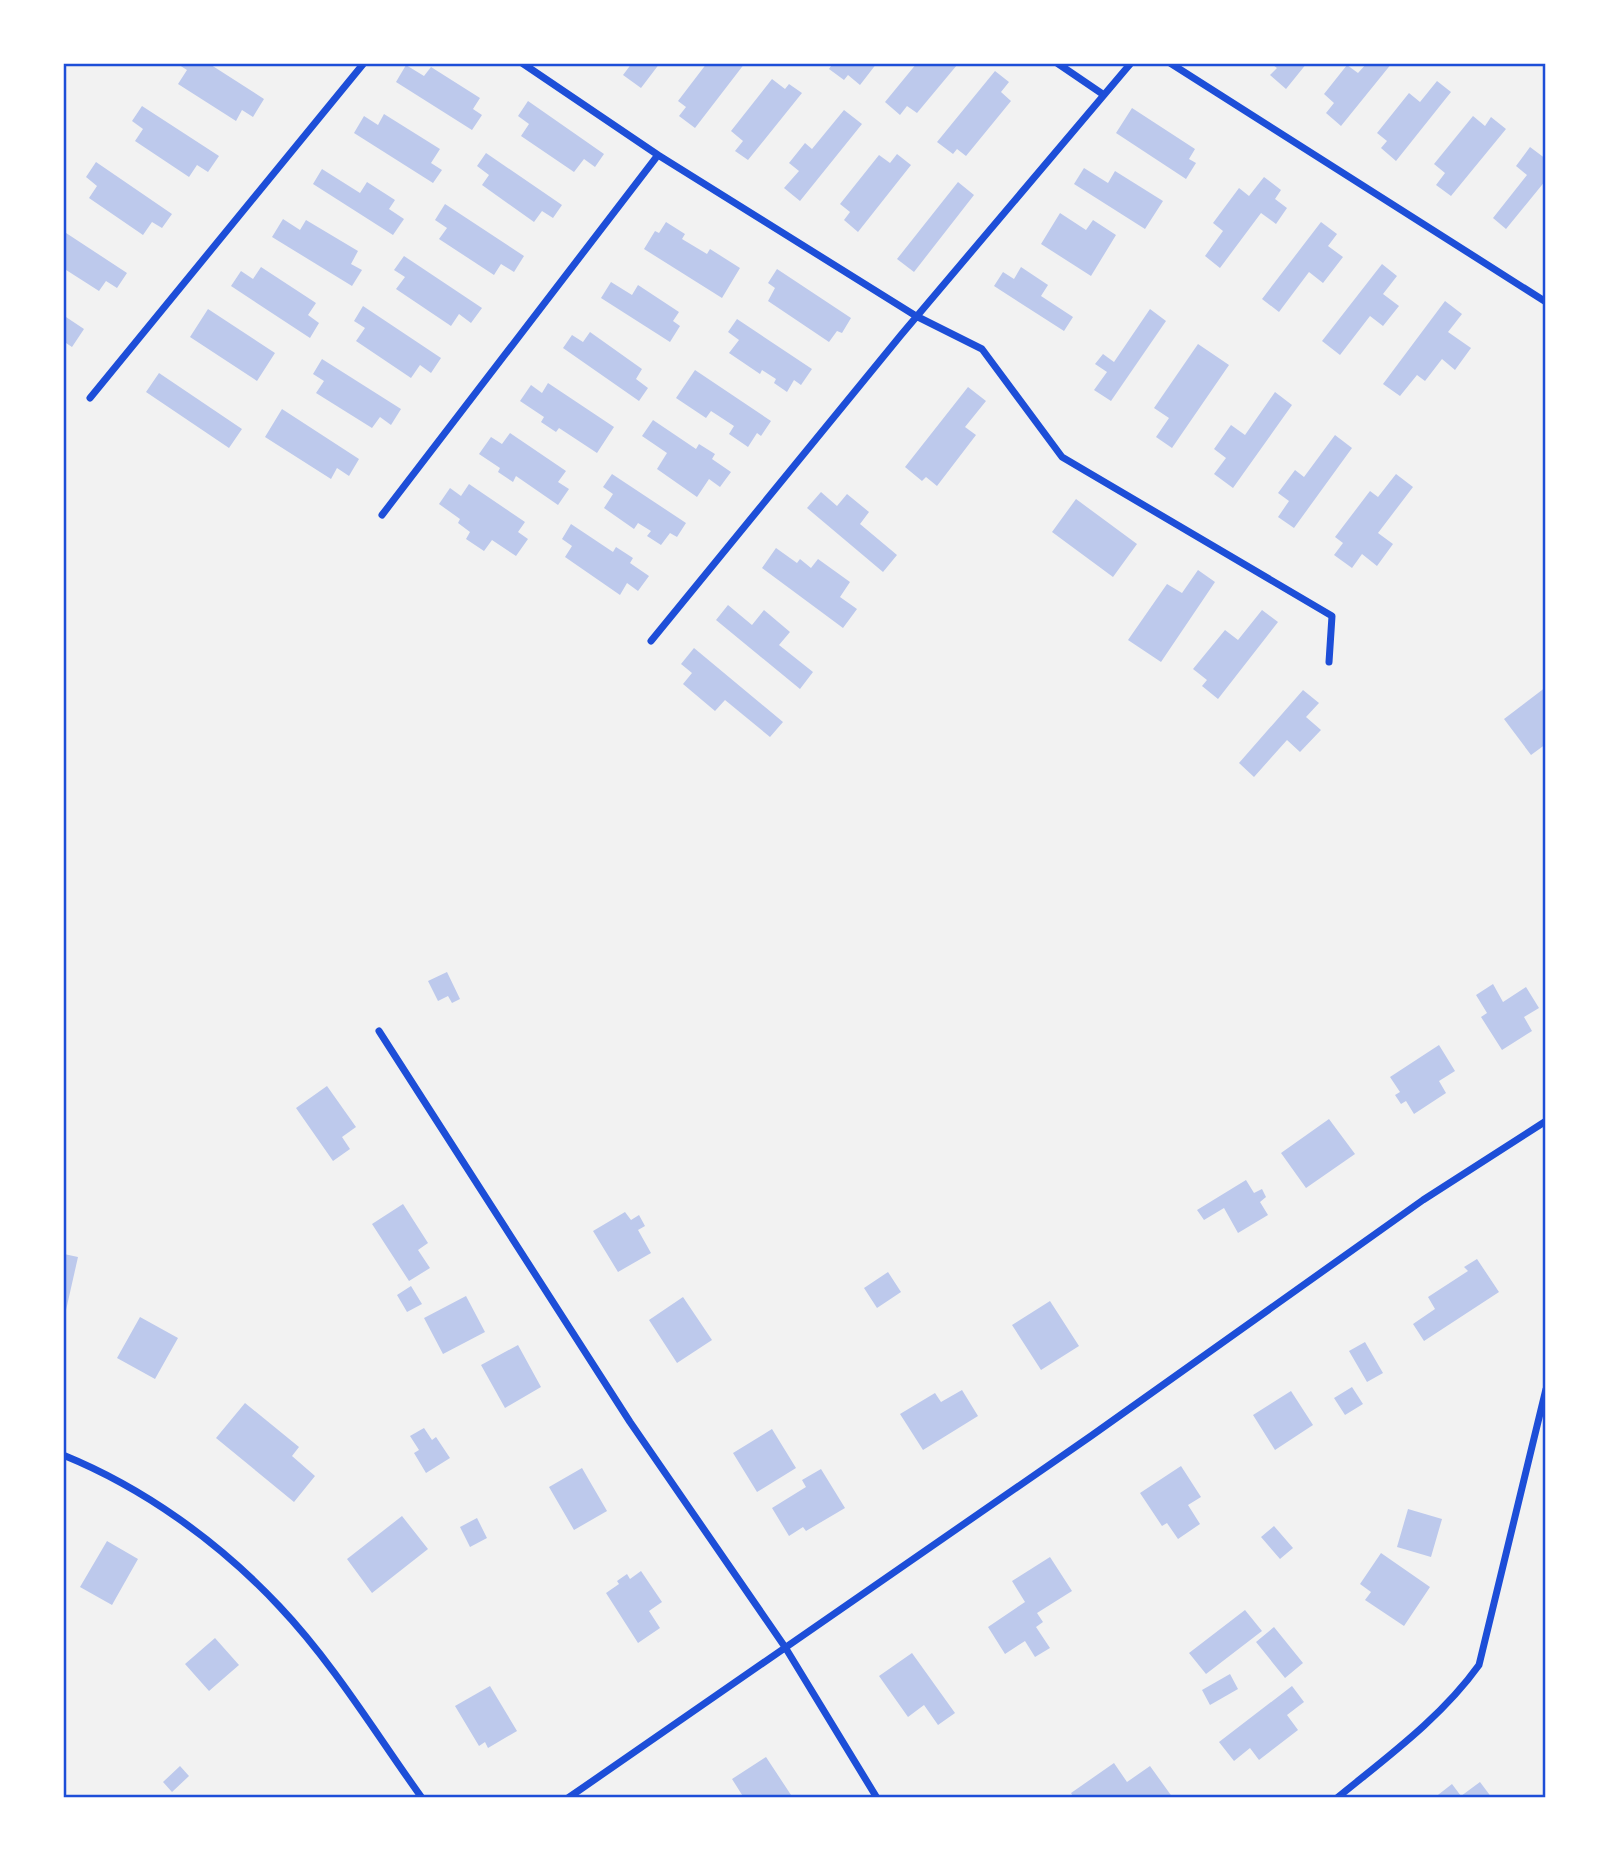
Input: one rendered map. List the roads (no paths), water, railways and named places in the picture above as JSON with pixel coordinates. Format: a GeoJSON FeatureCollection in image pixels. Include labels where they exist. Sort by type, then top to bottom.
{"type":"FeatureCollection","features":[{"type":"Feature","properties":{"kind":"street"},"geometry":{"type":"LineString","coordinates":[[90,398],[364,63]]}},
{"type":"Feature","properties":{"kind":"street"},"geometry":{"type":"LineString","coordinates":[[522,63],[659,155],[916,316],[982,349],[1062,457],[1332,616],[1329,662]]}},
{"type":"Feature","properties":{"kind":"street"},"geometry":{"type":"LineString","coordinates":[[1057,63],[1104,95]]}},
{"type":"Feature","properties":{"kind":"street"},"geometry":{"type":"LineString","coordinates":[[651,642],[916,316],[1131,63]]}},
{"type":"Feature","properties":{"kind":"street"},"geometry":{"type":"LineString","coordinates":[[1170,63],[1546,302]]}},
{"type":"Feature","properties":{"kind":"street"},"geometry":{"type":"LineString","coordinates":[[382,515],[659,155]]}},
{"type":"Feature","properties":{"kind":"street"},"geometry":{"type":"LineString","coordinates":[[379,1031],[630,1422],[785,1647],[877,1798]]}},
{"type":"Feature","properties":{"kind":"street"},"geometry":{"type":"LineString","coordinates":[[568,1798],[1102,1428],[1423,1200],[1546,1122]]}},
{"type":"Feature","properties":{"kind":"street"},"geometry":{"type":"LineString","coordinates":[[1337,1798],[1459,1693],[1479,1665],[1546,1389]]}},
{"type":"Feature","properties":{"kind":"street"},"geometry":{"type":"LineString","coordinates":[[63,1455],[106,1473],[177,1517],[279,1606],[360,1708],[422,1798]]}}]}
